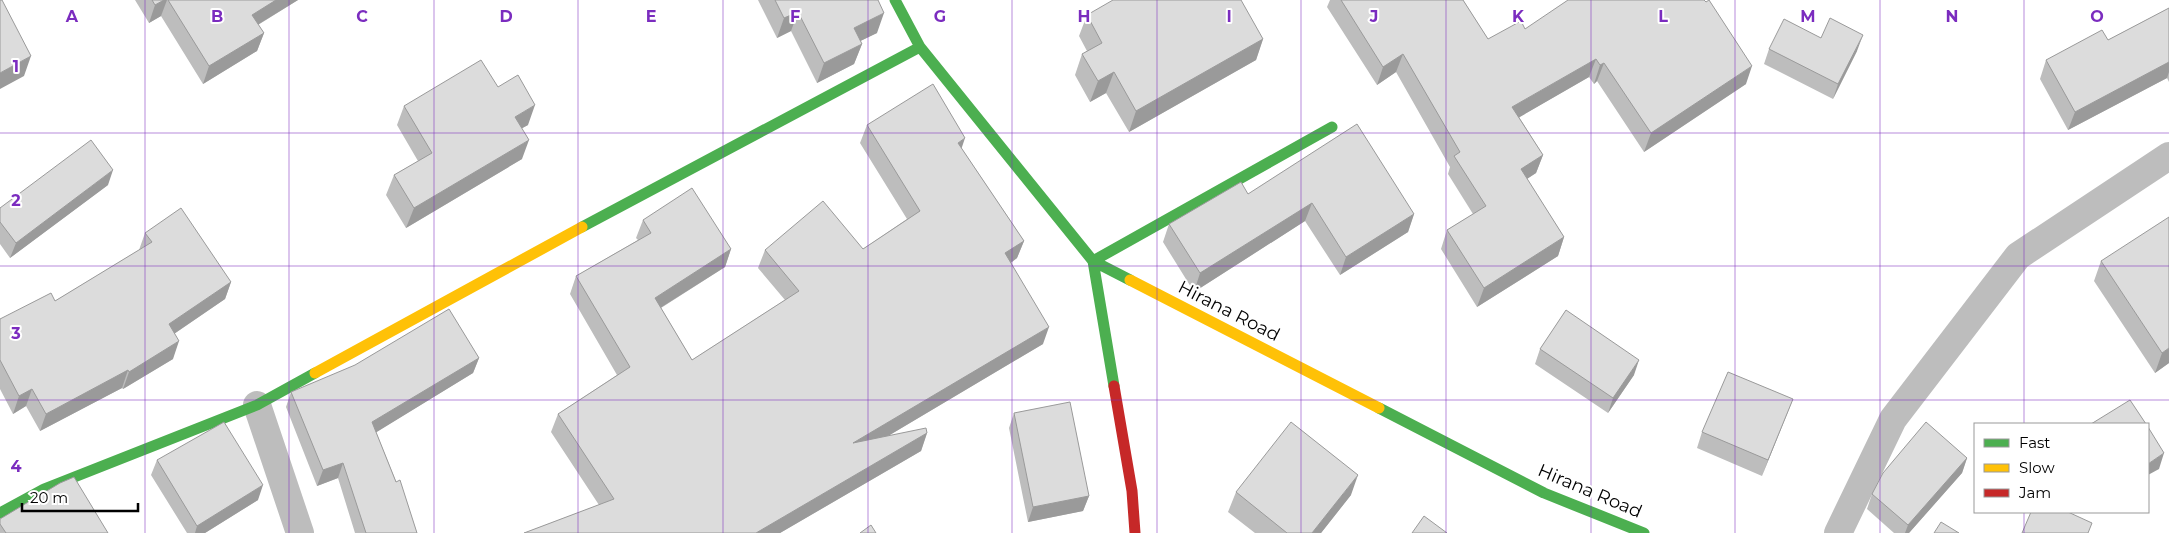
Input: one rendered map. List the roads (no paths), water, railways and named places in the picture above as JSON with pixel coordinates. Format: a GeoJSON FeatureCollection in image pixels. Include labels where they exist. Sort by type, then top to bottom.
{"type":"FeatureCollection","features":[{"type":"Feature","properties":{"kind":"street","name":"Hirana Road"},"geometry":{"type":"LineString","coordinates":[[895,0],[920,47],[1093,261],[1544,493],[1644,533]]}},
{"type":"Feature","properties":{"kind":"street"},"geometry":{"type":"LineString","coordinates":[[0,513],[44,489],[257,405],[633,199],[920,47]]}},
{"type":"Feature","properties":{"kind":"street"},"geometry":{"type":"LineString","coordinates":[[1135,533],[1132,491],[1093,261],[1332,127]]}},
{"type":"Feature","properties":{"kind":"street"},"geometry":{"type":"LineString","coordinates":[[1838,533],[1893,419],[2018,256],[2169,156]]}},
{"type":"Feature","properties":{"kind":"street"},"geometry":{"type":"LineString","coordinates":[[257,405],[300,533]]}}]}
